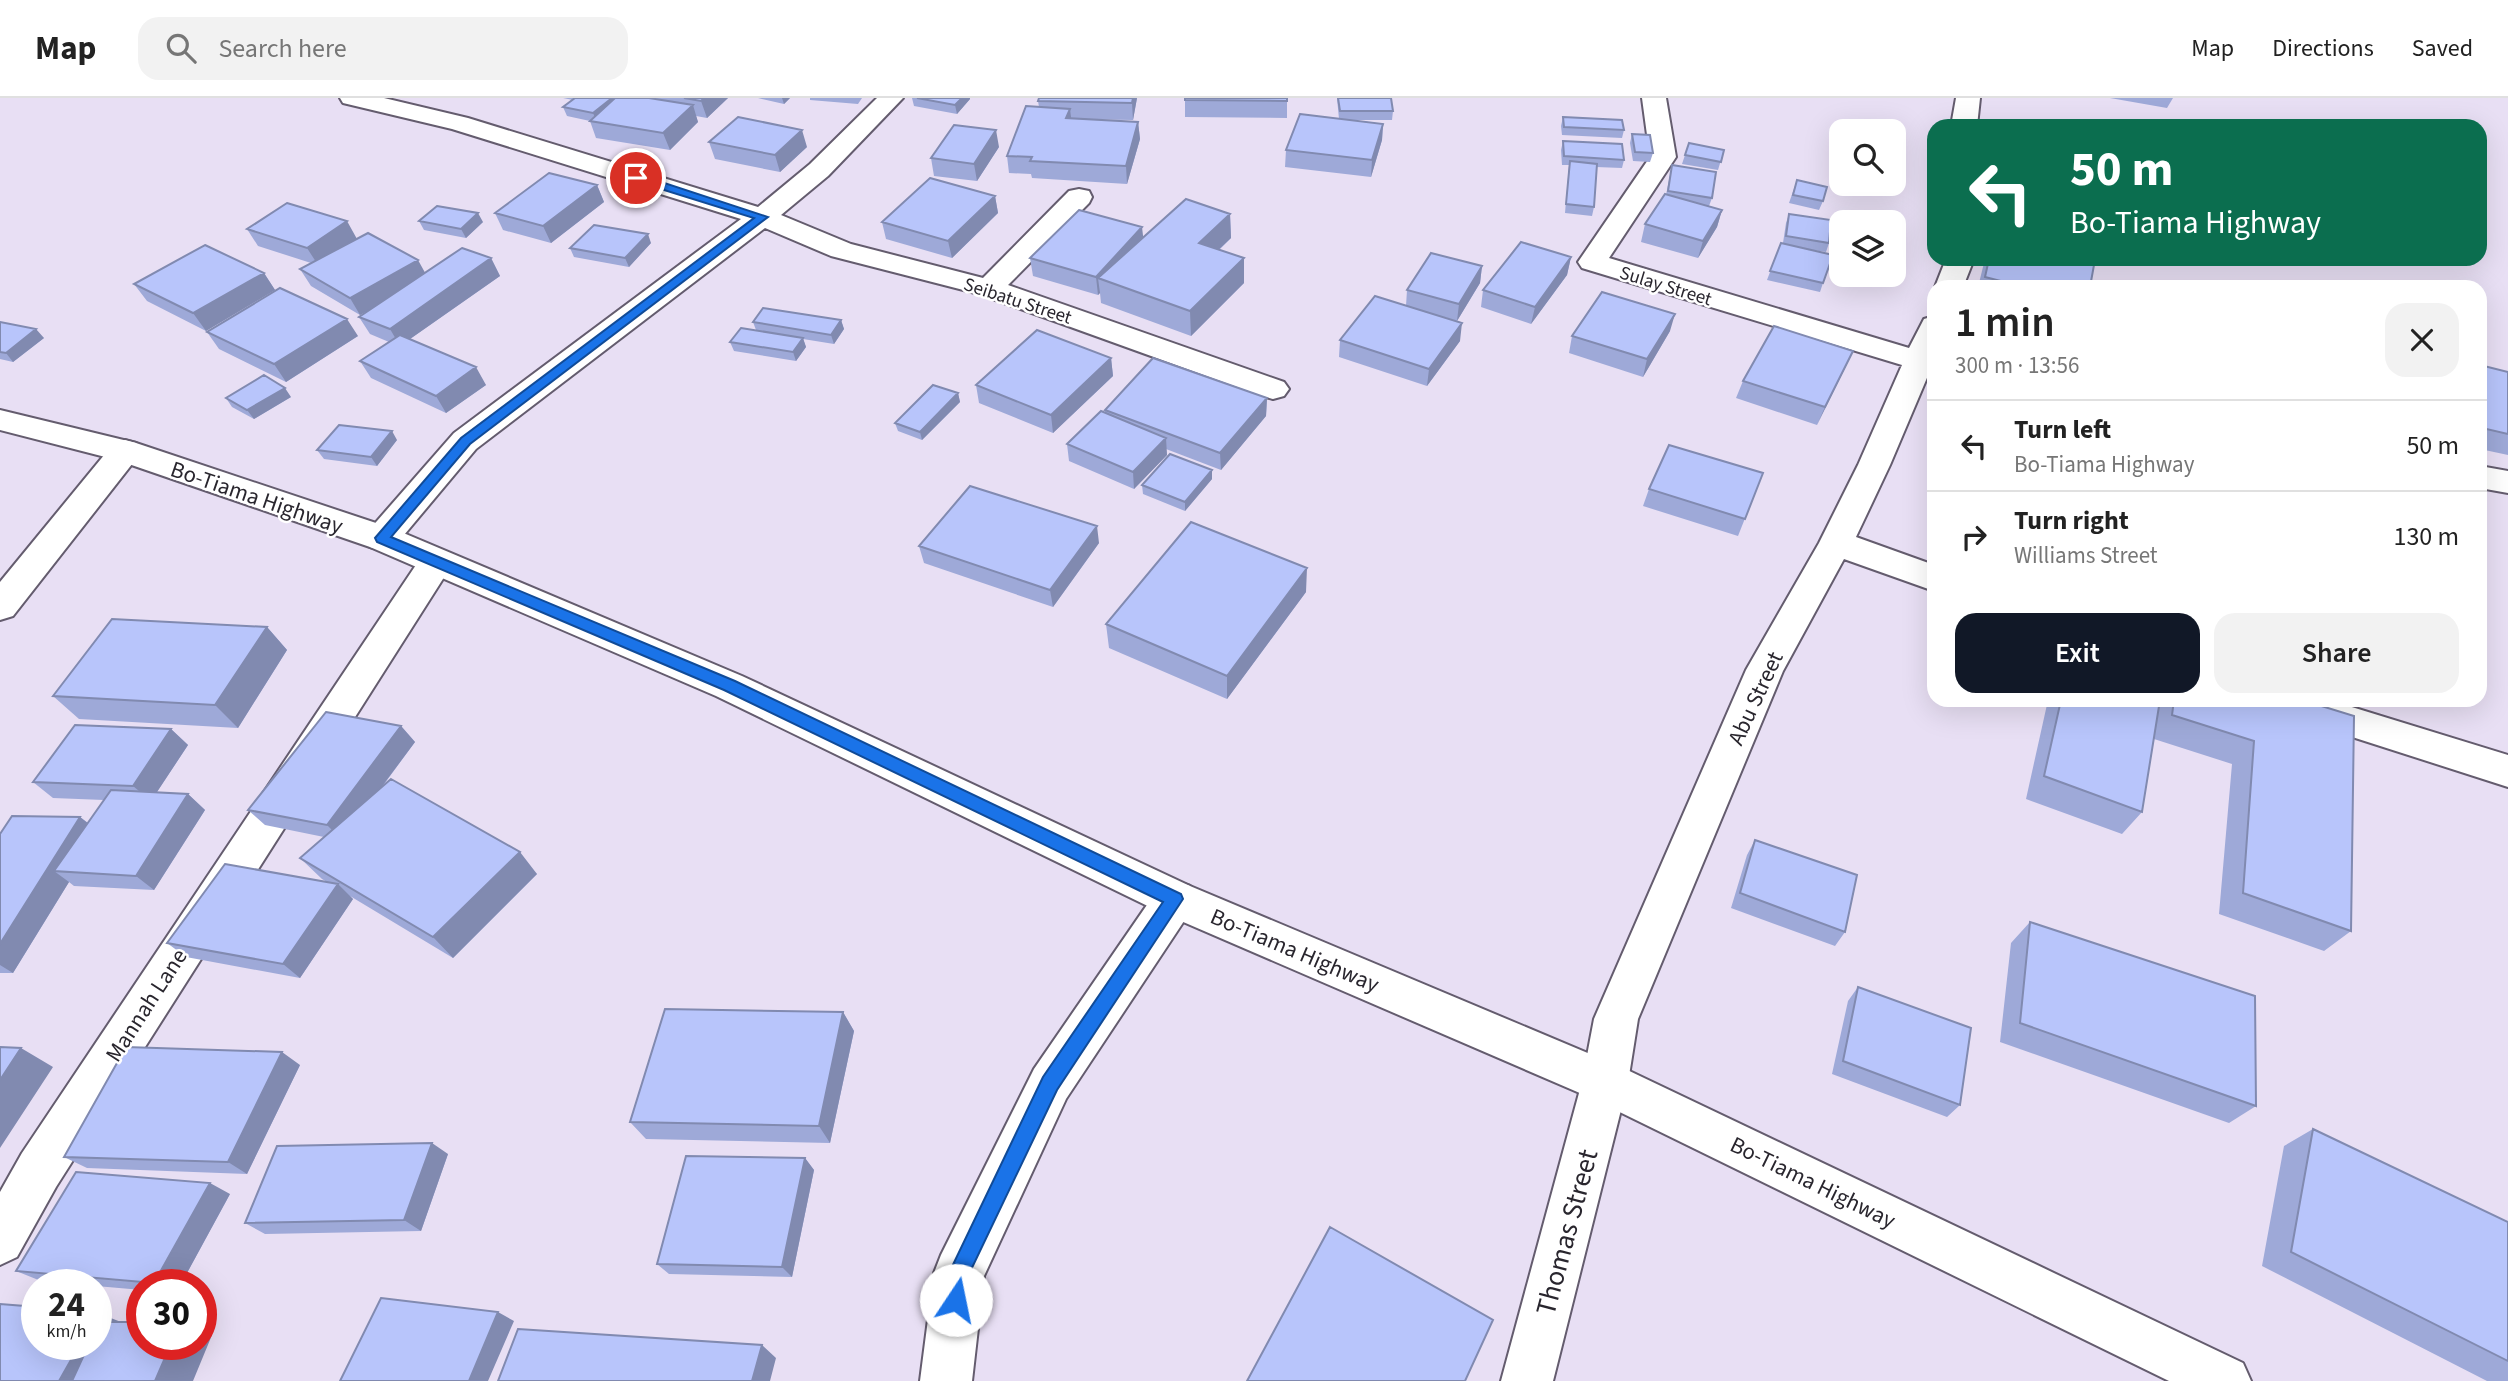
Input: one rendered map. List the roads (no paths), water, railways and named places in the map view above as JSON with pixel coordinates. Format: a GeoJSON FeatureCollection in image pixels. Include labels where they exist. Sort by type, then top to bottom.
{"type":"FeatureCollection","features":[{"type":"Feature","properties":{"kind":"main road","name":"Seibatu Street"},"geometry":{"type":"LineString","coordinates":[[352,98],[459,123],[762,217],[841,250],[989,288],[1273,389]]}},
{"type":"Feature","properties":{"kind":"main road"},"geometry":{"type":"LineString","coordinates":[[382,538],[466,441],[762,217],[819,170],[891,98]]}},
{"type":"Feature","properties":{"kind":"main road","name":"Sulay Street"},"geometry":{"type":"LineString","coordinates":[[1654,98],[1663,157],[1592,262],[1926,363]]}},
{"type":"Feature","properties":{"kind":"main road"},"geometry":{"type":"LineString","coordinates":[[1965,119],[1968,98]]}},
{"type":"Feature","properties":{"kind":"main road"},"geometry":{"type":"LineString","coordinates":[[989,288],[1079,197]]}},
{"type":"Feature","properties":{"kind":"main road","name":"Abu Street"},"geometry":{"type":"LineString","coordinates":[[1605,1082],[1616,1019],[1765,670],[1836,543],[1926,363]]}},
{"type":"Feature","properties":{"kind":"main road","name":"Bo-Tiama Highway"},"geometry":{"type":"LineString","coordinates":[[0,420],[125,451],[382,538],[729,686],[1175,899],[1605,1082],[2225,1381]]}},
{"type":"Feature","properties":{"kind":"main road"},"geometry":{"type":"LineString","coordinates":[[0,607],[125,451]]}},
{"type":"Feature","properties":{"kind":"main road"},"geometry":{"type":"LineString","coordinates":[[2487,478],[2508,482]]}},
{"type":"Feature","properties":{"kind":"main road"},"geometry":{"type":"LineString","coordinates":[[1836,543],[1927,576]]}},
{"type":"Feature","properties":{"kind":"main road","name":"Mannah Lane"},"geometry":{"type":"LineString","coordinates":[[0,1240],[38,1170],[436,562]]}},
{"type":"Feature","properties":{"kind":"main road"},"geometry":{"type":"LineString","coordinates":[[2302,707],[2508,771]]}},
{"type":"Feature","properties":{"kind":"main road"},"geometry":{"type":"LineString","coordinates":[[946,1381],[959,1273],[1050,1084],[1175,899]]}},
{"type":"Feature","properties":{"kind":"main road","name":"Thomas Street"},"geometry":{"type":"LineString","coordinates":[[1527,1381],[1605,1082]]}}]}
